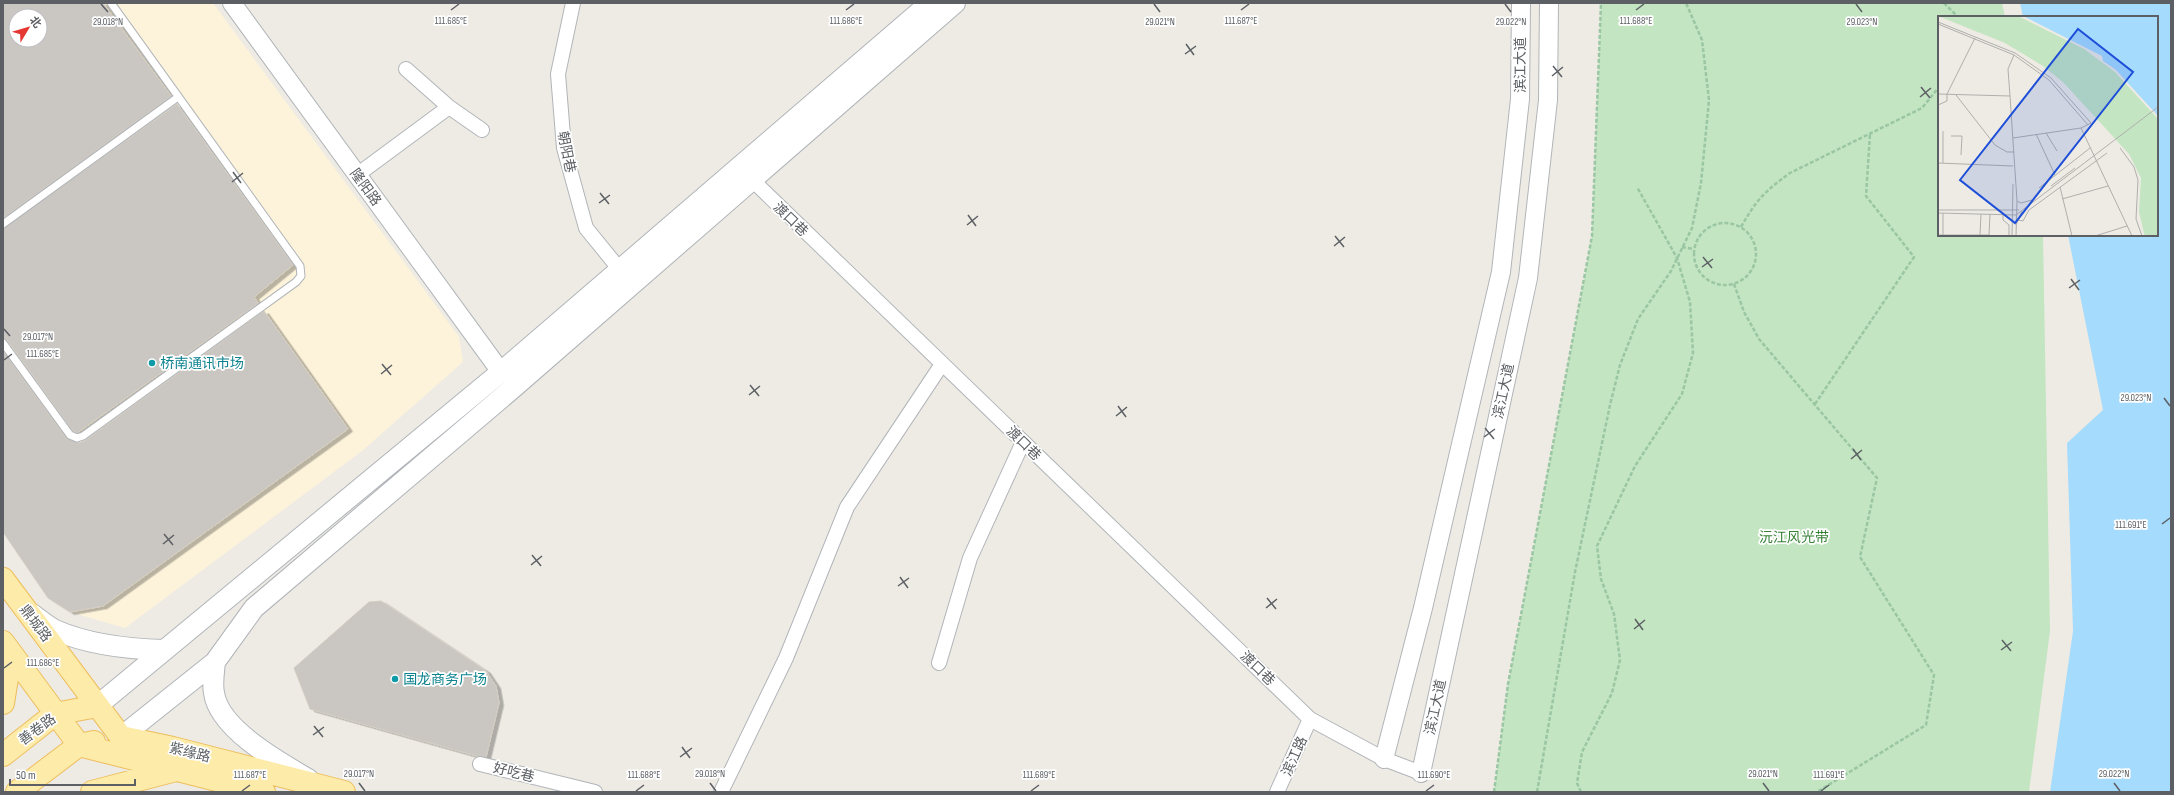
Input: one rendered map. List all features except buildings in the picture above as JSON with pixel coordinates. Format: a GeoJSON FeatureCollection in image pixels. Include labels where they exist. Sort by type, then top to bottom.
{"type":"FeatureCollection","features":[{"type":"Feature","properties":{"kind":"main road"},"geometry":{"type":"LineString","coordinates":[[745,174],[930,3]]}},
{"type":"Feature","properties":{"kind":"main road"},"geometry":{"type":"LineString","coordinates":[[17,792],[79,745],[121,737],[215,662],[254,608],[626,277],[745,174],[955,3]]}},
{"type":"Feature","properties":{"kind":"main road"},"geometry":{"type":"LineString","coordinates":[[121,737],[97,706],[500,372],[626,277]]}},
{"type":"Feature","properties":{"kind":"main road","name":"鼎城路"},"geometry":{"type":"LineString","coordinates":[[3,579],[97,706]]}},
{"type":"Feature","properties":{"kind":"main road"},"geometry":{"type":"LineString","coordinates":[[26,610],[53,629],[77,638],[110,645],[164,650]]}},
{"type":"Feature","properties":{"kind":"main road"},"geometry":{"type":"LineString","coordinates":[[3,642],[8,672],[3,703]]}},
{"type":"Feature","properties":{"kind":"main road"},"geometry":{"type":"LineString","coordinates":[[3,642],[79,745]]}},
{"type":"Feature","properties":{"kind":"main road"},"geometry":{"type":"LineString","coordinates":[[215,662],[214,693],[221,711],[244,737],[276,760],[322,786]]}},
{"type":"Feature","properties":{"kind":"main road","name":"善卷路"},"geometry":{"type":"LineString","coordinates":[[3,754],[55,714],[97,706]]}},
{"type":"Feature","properties":{"kind":"main road","name":"紫缘路"},"geometry":{"type":"LineString","coordinates":[[121,737],[173,748],[344,792]]}},
{"type":"Feature","properties":{"kind":"main road","name":"紫缘路"},"geometry":{"type":"LineString","coordinates":[[79,745],[264,792]]}},
{"type":"Feature","properties":{"kind":"main road"},"geometry":{"type":"LineString","coordinates":[[92,792],[178,770]]}},
{"type":"Feature","properties":{"kind":"street","name":"隆阳路"},"geometry":{"type":"LineString","coordinates":[[232,3],[500,372]]}},
{"type":"Feature","properties":{"kind":"street","name":"朝阳巷"},"geometry":{"type":"LineString","coordinates":[[573,3],[558,74],[564,148],[586,228],[626,277]]}},
{"type":"Feature","properties":{"kind":"street","name":"滨江大道"},"geometry":{"type":"LineString","coordinates":[[1384,759],[1423,608],[1501,272],[1520,100],[1521,3]]}},
{"type":"Feature","properties":{"kind":"street","name":"滨江大道"},"geometry":{"type":"LineString","coordinates":[[1421,773],[1528,278],[1548,100],[1549,3]]}},
{"type":"Feature","properties":{"kind":"street"},"geometry":{"type":"LineString","coordinates":[[406,69],[449,107],[482,130]]}},
{"type":"Feature","properties":{"kind":"street"},"geometry":{"type":"LineString","coordinates":[[357,175],[449,107]]}},
{"type":"Feature","properties":{"kind":"street","name":"渡口巷"},"geometry":{"type":"LineString","coordinates":[[745,174],[1310,719],[1384,759],[1421,773]]}},
{"type":"Feature","properties":{"kind":"street"},"geometry":{"type":"LineString","coordinates":[[721,792],[786,658],[847,506],[942,364]]}},
{"type":"Feature","properties":{"kind":"street"},"geometry":{"type":"LineString","coordinates":[[939,663],[970,558],[1023,442]]}},
{"type":"Feature","properties":{"kind":"street","name":"滨江路"},"geometry":{"type":"LineString","coordinates":[[1277,792],[1310,719]]}},
{"type":"Feature","properties":{"kind":"street","name":"好吃巷"},"geometry":{"type":"LineString","coordinates":[[480,764],[595,792]]}},
{"type":"Feature","properties":{"kind":"lane"},"geometry":{"type":"LineString","coordinates":[[3,343],[70,435],[76,438],[83,436],[135,399],[296,282],[301,276],[300,266],[111,3]]}},
{"type":"Feature","properties":{"kind":"lane"},"geometry":{"type":"LineString","coordinates":[[3,224],[178,96]]}},
{"type":"Feature","properties":{"kind":"path"},"geometry":{"type":"LineString","coordinates":[[1494,792],[1508,684],[1592,236],[1601,3]]}},
{"type":"Feature","properties":{"kind":"path"},"geometry":{"type":"LineString","coordinates":[[1537,792],[1575,572],[1610,405],[1620,365],[1638,319],[1671,272],[1692,228],[1701,183],[1709,100],[1702,40],[1686,3]]}},
{"type":"Feature","properties":{"kind":"path"},"geometry":{"type":"LineString","coordinates":[[1944,3],[1957,16]]}},
{"type":"Feature","properties":{"kind":"path"},"geometry":{"type":"LineString","coordinates":[[1741,227],[1761,196],[1774,184],[1790,173],[1922,108],[1938,87]]}},
{"type":"Feature","properties":{"kind":"path"},"geometry":{"type":"LineString","coordinates":[[1815,404],[1914,257],[1866,196],[1870,134]]}},
{"type":"Feature","properties":{"kind":"path"},"geometry":{"type":"LineString","coordinates":[[1581,792],[1577,783],[1582,752],[1612,693],[1620,660],[1614,614],[1601,579],[1597,546],[1635,466],[1682,394],[1693,352],[1690,302],[1677,258],[1637,187]]}},
{"type":"Feature","properties":{"kind":"path"},"geometry":{"type":"LineString","coordinates":[[1721,223],[1732,223],[1741,227],[1749,233],[1754,242],[1757,253],[1756,263],[1747,276],[1734,284],[1724,286],[1714,284],[1705,278],[1698,270],[1694,260],[1694,249],[1697,240],[1703,232],[1712,226],[1721,223]]}},
{"type":"Feature","properties":{"kind":"path"},"geometry":{"type":"LineString","coordinates":[[1682,247],[1694,249]]}},
{"type":"Feature","properties":{"kind":"path"},"geometry":{"type":"LineString","coordinates":[[1734,284],[1744,312],[1759,339],[1877,478],[1860,557],[1934,675],[1926,725],[1816,792]]}},
{"type":"Feature","properties":{"kind":"shaded area","name":"桥南通讯市场"},"geometry":{"type":"Polygon","coordinates":[[[3,3],[213,3],[459,337],[463,362],[362,451],[125,628],[70,612],[48,598],[3,532],[3,3]]]}},
{"type":"Feature","properties":{"kind":"green space","name":"沅江风光带"},"geometry":{"type":"Polygon","coordinates":[[[1601,3],[2002,3],[2005,16],[1938,16],[1938,236],[2043,236],[2050,631],[2029,792],[1494,792],[1508,684],[1592,236],[1601,3]]]}},
{"type":"Feature","properties":{"kind":"water"},"geometry":{"type":"Polygon","coordinates":[[[2020,3],[2171,3],[2171,792],[2050,792],[2073,631],[2067,443],[2103,410],[2068,236],[2158,236],[2158,16],[2023,16],[2020,3]]]}},
{"type":"Feature","properties":{"kind":"place","name":"桥南通讯市场"},"geometry":{"type":"Point","coordinates":[152,363]}},
{"type":"Feature","properties":{"kind":"place","name":"国龙商务广场"},"geometry":{"type":"Point","coordinates":[395,679]}}]}
